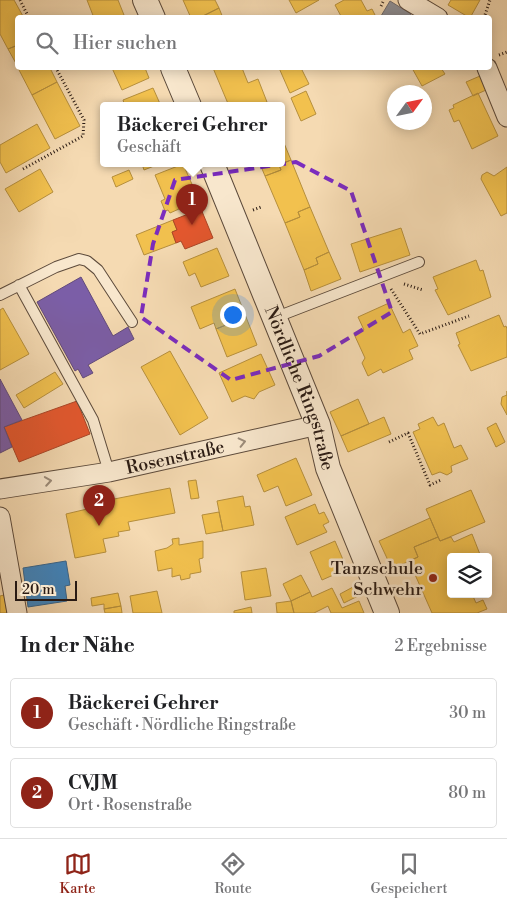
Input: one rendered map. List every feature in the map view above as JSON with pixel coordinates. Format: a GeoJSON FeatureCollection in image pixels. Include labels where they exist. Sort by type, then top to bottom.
{"type":"FeatureCollection","features":[{"type":"Feature","properties":{"kind":"street"},"geometry":{"type":"LineString","coordinates":[[145,0],[152,15]]}},
{"type":"Feature","properties":{"kind":"street"},"geometry":{"type":"LineString","coordinates":[[408,0],[433,15]]}},
{"type":"Feature","properties":{"kind":"street"},"geometry":{"type":"LineString","coordinates":[[174,70],[186,102]]}},
{"type":"Feature","properties":{"kind":"street"},"geometry":{"type":"LineString","coordinates":[[488,70],[507,117]]}},
{"type":"Feature","properties":{"kind":"street","name":"Nördliche Ringstraße"},"geometry":{"type":"LineString","coordinates":[[213,167],[318,425],[328,468],[386,613]]}},
{"type":"Feature","properties":{"kind":"street","name":"Rosenstraße"},"geometry":{"type":"LineString","coordinates":[[0,489],[109,472],[318,425]]}},
{"type":"Feature","properties":{"kind":"street"},"geometry":{"type":"LineString","coordinates":[[0,517],[17,613]]}},
{"type":"Feature","properties":{"kind":"lane"},"geometry":{"type":"LineString","coordinates":[[0,295],[71,260],[87,261],[98,270],[132,322]]}},
{"type":"Feature","properties":{"kind":"lane"},"geometry":{"type":"LineString","coordinates":[[274,318],[419,262]]}},
{"type":"Feature","properties":{"kind":"lane"},"geometry":{"type":"LineString","coordinates":[[20,285],[93,420],[109,472]]}},
{"type":"Feature","properties":{"kind":"path"},"geometry":{"type":"LineString","coordinates":[[20,0],[28,15]]}},
{"type":"Feature","properties":{"kind":"path"},"geometry":{"type":"LineString","coordinates":[[381,6],[384,0]]}},
{"type":"Feature","properties":{"kind":"path"},"geometry":{"type":"LineString","coordinates":[[485,15],[490,0]]}},
{"type":"Feature","properties":{"kind":"path"},"geometry":{"type":"LineString","coordinates":[[23,169],[83,136],[84,120],[57,70]]}},
{"type":"Feature","properties":{"kind":"path"},"geometry":{"type":"LineString","coordinates":[[382,276],[420,334],[469,316]]}},
{"type":"Feature","properties":{"kind":"path"},"geometry":{"type":"LineString","coordinates":[[389,442],[408,433],[430,485],[441,480]]}},
{"type":"Feature","properties":{"kind":"highlighted area"},"geometry":{"type":"Polygon","coordinates":[[[296,162],[351,191],[392,312],[319,356],[231,380],[141,317],[153,244],[175,180],[296,162]]]}},
{"type":"Feature","properties":{"kind":"building: Wohnen"},"geometry":{"type":"Polygon","coordinates":[[[0,0],[14,0],[22,15],[15,15],[15,46],[8,49],[0,34],[0,0]]]}},
{"type":"Feature","properties":{"kind":"building: Wohnen"},"geometry":{"type":"Polygon","coordinates":[[[87,0],[118,0],[124,15],[93,15],[87,0]]]}},
{"type":"Feature","properties":{"kind":"building: Wohnen"},"geometry":{"type":"Polygon","coordinates":[[[183,0],[215,0],[219,8],[205,15],[190,15],[183,0]]]}},
{"type":"Feature","properties":{"kind":"building: Wohnen"},"geometry":{"type":"Polygon","coordinates":[[[289,0],[319,0],[296,13],[289,0]]]}},
{"type":"Feature","properties":{"kind":"building: Wohnen"},"geometry":{"type":"Polygon","coordinates":[[[344,0],[361,0],[367,11],[372,9],[375,15],[340,15],[335,5],[344,0]]]}},
{"type":"Feature","properties":{"kind":"building: Wohnen"},"geometry":{"type":"Polygon","coordinates":[[[451,0],[480,0],[472,15],[465,15],[448,5],[451,0]]]}},
{"type":"Feature","properties":{"kind":"building: Wohnen"},"geometry":{"type":"Polygon","coordinates":[[[219,8],[222,15],[205,15],[219,8]]]}},
{"type":"Feature","properties":{"kind":"building: Wohnen"},"geometry":{"type":"Polygon","coordinates":[[[15,46],[15,62],[8,49],[15,46]]]}},
{"type":"Feature","properties":{"kind":"building: Wohnen"},"geometry":{"type":"Polygon","coordinates":[[[19,70],[51,70],[57,82],[32,95],[19,70]]]}},
{"type":"Feature","properties":{"kind":"building: Wohnen"},"geometry":{"type":"Polygon","coordinates":[[[113,70],[146,70],[149,78],[122,90],[113,70]]]}},
{"type":"Feature","properties":{"kind":"building: Wohnen"},"geometry":{"type":"Polygon","coordinates":[[[214,70],[243,70],[248,83],[258,79],[267,102],[227,102],[214,70]]]}},
{"type":"Feature","properties":{"kind":"building: Wohnen"},"geometry":{"type":"Polygon","coordinates":[[[280,70],[302,70],[309,84],[290,93],[280,70]]]}},
{"type":"Feature","properties":{"kind":"building: Wohnen"},"geometry":{"type":"Polygon","coordinates":[[[413,70],[442,70],[445,74],[421,85],[413,70]]]}},
{"type":"Feature","properties":{"kind":"building: Wohnen"},"geometry":{"type":"Polygon","coordinates":[[[480,76],[486,90],[473,96],[466,82],[480,76]]]}},
{"type":"Feature","properties":{"kind":"building: Wohnen"},"geometry":{"type":"Polygon","coordinates":[[[57,82],[80,126],[55,139],[32,95],[57,82]]]}},
{"type":"Feature","properties":{"kind":"building: Wohnen"},"geometry":{"type":"Polygon","coordinates":[[[153,88],[159,102],[124,102],[123,100],[153,88]]]}},
{"type":"Feature","properties":{"kind":"building: Wohnen"},"geometry":{"type":"Polygon","coordinates":[[[306,91],[316,114],[301,121],[291,98],[306,91]]]}},
{"type":"Feature","properties":{"kind":"building: Wohnen"},"geometry":{"type":"Polygon","coordinates":[[[478,93],[498,136],[472,149],[459,120],[454,122],[449,110],[454,108],[453,105],[478,93]]]}},
{"type":"Feature","properties":{"kind":"building: Wohnen"},"geometry":{"type":"Polygon","coordinates":[[[37,124],[50,148],[6,173],[0,162],[0,145],[37,124]]]}},
{"type":"Feature","properties":{"kind":"building: Wohnen"},"geometry":{"type":"Polygon","coordinates":[[[285,146],[291,160],[285,162],[285,146]]]}},
{"type":"Feature","properties":{"kind":"building: Wohnen"},"geometry":{"type":"Polygon","coordinates":[[[291,160],[310,207],[298,212],[300,217],[285,223],[265,176],[281,170],[280,167],[285,167],[285,162],[291,160]]]}},
{"type":"Feature","properties":{"kind":"building: Wohnen"},"geometry":{"type":"Polygon","coordinates":[[[175,167],[184,167],[199,200],[170,213],[168,210],[165,211],[161,201],[165,199],[155,175],[175,167]]]}},
{"type":"Feature","properties":{"kind":"building: Wohnen"},"geometry":{"type":"Polygon","coordinates":[[[261,167],[280,167],[281,170],[265,176],[261,167]]]}},
{"type":"Feature","properties":{"kind":"building: Wohnen"},"geometry":{"type":"Polygon","coordinates":[[[507,167],[507,213],[501,216],[481,179],[482,175],[487,172],[494,176],[507,167]]]}},
{"type":"Feature","properties":{"kind":"building: Wohnen"},"geometry":{"type":"Polygon","coordinates":[[[40,169],[53,192],[19,212],[5,189],[40,169]]]}},
{"type":"Feature","properties":{"kind":"building: Wohnen"},"geometry":{"type":"Polygon","coordinates":[[[129,170],[133,179],[116,187],[112,177],[129,170]]]}},
{"type":"Feature","properties":{"kind":"building: Wohnen"},"geometry":{"type":"Polygon","coordinates":[[[310,207],[329,252],[316,258],[318,264],[304,270],[285,223],[300,217],[298,212],[310,207]]]}},
{"type":"Feature","properties":{"kind":"building: Wohnen"},"geometry":{"type":"Polygon","coordinates":[[[173,220],[177,230],[172,232],[176,243],[144,255],[136,235],[173,220]]]}},
{"type":"Feature","properties":{"kind":"building: Wohnen"},"geometry":{"type":"Polygon","coordinates":[[[401,228],[410,255],[360,272],[351,244],[401,228]]]}},
{"type":"Feature","properties":{"kind":"building: Wohnen"},"geometry":{"type":"Polygon","coordinates":[[[217,248],[229,276],[201,287],[195,273],[189,276],[183,262],[217,248]]]}},
{"type":"Feature","properties":{"kind":"building: Wohnen"},"geometry":{"type":"Polygon","coordinates":[[[329,252],[341,279],[311,291],[304,270],[318,264],[316,258],[329,252]]]}},
{"type":"Feature","properties":{"kind":"building: Wohnen"},"geometry":{"type":"Polygon","coordinates":[[[476,260],[480,271],[483,270],[491,297],[448,315],[435,290],[438,289],[433,277],[476,260]]]}},
{"type":"Feature","properties":{"kind":"building: Wohnen"},"geometry":{"type":"Polygon","coordinates":[[[235,289],[246,317],[216,329],[214,323],[200,329],[191,307],[235,289]]]}},
{"type":"Feature","properties":{"kind":"building: Wohnen"},"geometry":{"type":"Polygon","coordinates":[[[389,303],[403,333],[410,329],[418,346],[409,350],[413,359],[383,373],[381,369],[368,376],[362,363],[365,358],[354,334],[364,330],[358,317],[389,303]]]}},
{"type":"Feature","properties":{"kind":"building: Wohnen"},"geometry":{"type":"Polygon","coordinates":[[[3,308],[29,354],[0,370],[0,310],[3,308]]]}},
{"type":"Feature","properties":{"kind":"building: Wohnen"},"geometry":{"type":"Polygon","coordinates":[[[499,315],[504,327],[506,326],[507,329],[507,357],[471,371],[458,345],[460,344],[456,333],[499,315]]]}},
{"type":"Feature","properties":{"kind":"building: Wohnen"},"geometry":{"type":"Polygon","coordinates":[[[246,317],[257,345],[227,357],[216,329],[246,317]]]}},
{"type":"Feature","properties":{"kind":"building: Wohnen"},"geometry":{"type":"Polygon","coordinates":[[[170,351],[208,418],[180,435],[141,367],[170,351]]]}},
{"type":"Feature","properties":{"kind":"building: Wohnen"},"geometry":{"type":"Polygon","coordinates":[[[261,354],[275,385],[259,392],[254,399],[245,396],[232,402],[219,373],[261,354]]]}},
{"type":"Feature","properties":{"kind":"building: Wohnen"},"geometry":{"type":"Polygon","coordinates":[[[55,372],[63,384],[24,408],[16,395],[55,372]]]}},
{"type":"Feature","properties":{"kind":"building: Wohnen"},"geometry":{"type":"Polygon","coordinates":[[[507,395],[507,415],[501,404],[502,397],[507,395]]]}},
{"type":"Feature","properties":{"kind":"building: Wohnen"},"geometry":{"type":"Polygon","coordinates":[[[358,399],[369,424],[341,436],[330,412],[358,399]]]}},
{"type":"Feature","properties":{"kind":"building: Wohnen"},"geometry":{"type":"Polygon","coordinates":[[[384,417],[391,434],[348,452],[341,436],[384,417]]]}},
{"type":"Feature","properties":{"kind":"building: Wohnen"},"geometry":{"type":"Polygon","coordinates":[[[433,417],[438,426],[444,423],[454,448],[461,445],[468,459],[451,466],[452,472],[447,475],[440,472],[432,475],[413,432],[420,429],[418,424],[433,417]]]}},
{"type":"Feature","properties":{"kind":"building: Wohnen"},"geometry":{"type":"Polygon","coordinates":[[[496,423],[505,442],[496,447],[487,428],[496,423]]]}},
{"type":"Feature","properties":{"kind":"building: Wohnen"},"geometry":{"type":"Polygon","coordinates":[[[296,458],[312,495],[286,506],[278,486],[264,492],[257,475],[296,458]]]}},
{"type":"Feature","properties":{"kind":"building: Wohnen"},"geometry":{"type":"Polygon","coordinates":[[[196,480],[199,498],[191,499],[188,481],[196,480]]]}},
{"type":"Feature","properties":{"kind":"building: Wohnen"},"geometry":{"type":"Polygon","coordinates":[[[170,488],[175,513],[128,522],[130,530],[118,532],[119,536],[103,539],[106,552],[75,558],[66,514],[104,505],[104,501],[170,488]]]}},
{"type":"Feature","properties":{"kind":"building: Wohnen"},"geometry":{"type":"Polygon","coordinates":[[[471,490],[485,522],[440,541],[426,509],[471,490]]]}},
{"type":"Feature","properties":{"kind":"building: Wohnen"},"geometry":{"type":"Polygon","coordinates":[[[243,496],[245,507],[250,506],[254,525],[223,531],[217,501],[243,496]]]}},
{"type":"Feature","properties":{"kind":"building: Wohnen"},"geometry":{"type":"Polygon","coordinates":[[[315,504],[319,514],[324,512],[329,522],[323,525],[327,532],[297,545],[285,517],[315,504]]]}},
{"type":"Feature","properties":{"kind":"building: Wohnen"},"geometry":{"type":"Polygon","coordinates":[[[219,512],[223,531],[206,534],[202,515],[219,512]]]}},
{"type":"Feature","properties":{"kind":"building: Wohnen"},"geometry":{"type":"Polygon","coordinates":[[[430,518],[438,537],[414,547],[418,557],[392,569],[379,541],[430,518]]]}},
{"type":"Feature","properties":{"kind":"building: Wohnen","name":"Tanzschule Schwehr"},"geometry":{"type":"Polygon","coordinates":[[[472,534],[479,553],[447,553],[447,598],[474,598],[476,603],[483,600],[487,609],[477,613],[432,613],[409,561],[418,557],[414,547],[438,537],[440,541],[451,537],[454,542],[472,534]]]}},
{"type":"Feature","properties":{"kind":"building: Wohnen"},"geometry":{"type":"Polygon","coordinates":[[[179,538],[179,545],[203,541],[203,558],[199,559],[201,572],[190,574],[190,578],[181,580],[180,575],[172,577],[172,568],[158,571],[155,551],[167,548],[173,544],[172,539],[179,538]]]}},
{"type":"Feature","properties":{"kind":"building: Wohnen"},"geometry":{"type":"Polygon","coordinates":[[[335,541],[347,569],[322,580],[310,552],[335,541]]]}},
{"type":"Feature","properties":{"kind":"building: Wohnen"},"geometry":{"type":"Polygon","coordinates":[[[266,568],[271,596],[245,600],[241,572],[266,568]]]}},
{"type":"Feature","properties":{"kind":"building: Wohnen"},"geometry":{"type":"Polygon","coordinates":[[[301,575],[310,592],[291,601],[283,584],[301,575]]]}},
{"type":"Feature","properties":{"kind":"building: Wohnen"},"geometry":{"type":"Polygon","coordinates":[[[353,587],[358,596],[344,603],[340,594],[353,587]]]}},
{"type":"Feature","properties":{"kind":"building: Wohnen"},"geometry":{"type":"Polygon","coordinates":[[[332,588],[342,608],[359,601],[364,613],[331,613],[328,606],[314,613],[294,613],[291,601],[310,592],[312,597],[332,588]]]}},
{"type":"Feature","properties":{"kind":"building: Wohnen"},"geometry":{"type":"Polygon","coordinates":[[[157,591],[162,613],[133,613],[130,596],[157,591]]]}},
{"type":"Feature","properties":{"kind":"building: Wohnen"},"geometry":{"type":"Polygon","coordinates":[[[118,593],[121,606],[104,609],[104,604],[92,606],[91,598],[118,593]]]}},
{"type":"Feature","properties":{"kind":"building: Wohnen"},"geometry":{"type":"Polygon","coordinates":[[[4,595],[7,613],[0,613],[0,596],[4,595]]]}},
{"type":"Feature","properties":{"kind":"building: Wohnen"},"geometry":{"type":"Polygon","coordinates":[[[291,601],[294,613],[277,613],[276,603],[291,601]]]}},
{"type":"Feature","properties":{"kind":"building: Wohnen"},"geometry":{"type":"Polygon","coordinates":[[[121,606],[122,613],[105,613],[104,609],[121,606]]]}},
{"type":"Feature","properties":{"kind":"building: Wohnen"},"geometry":{"type":"Polygon","coordinates":[[[251,607],[252,613],[234,613],[234,611],[251,607]]]}},
{"type":"Feature","properties":{"kind":"building: Handel"},"geometry":{"type":"Polygon","coordinates":[[[201,209],[213,238],[185,249],[181,241],[176,243],[172,232],[177,230],[173,220],[201,209]]]}},
{"type":"Feature","properties":{"kind":"building: Handel"},"geometry":{"type":"Polygon","coordinates":[[[77,401],[90,434],[19,462],[4,427],[77,401]]]}},
{"type":"Feature","properties":{"kind":"building: Büros"},"geometry":{"type":"Polygon","coordinates":[[[81,277],[113,336],[128,327],[134,339],[88,365],[93,373],[83,378],[78,369],[75,371],[37,302],[81,277]]]}},
{"type":"Feature","properties":{"kind":"building: Büros"},"geometry":{"type":"Polygon","coordinates":[[[0,379],[22,420],[4,427],[12,447],[0,453],[0,379]]]}},
{"type":"Feature","properties":{"kind":"building: Schulen"},"geometry":{"type":"Polygon","coordinates":[[[66,561],[70,585],[65,586],[67,601],[28,607],[23,568],[66,561]]]}},
{"type":"Feature","properties":{"kind":"building: Industrie"},"geometry":{"type":"Polygon","coordinates":[[[390,1],[411,14],[410,15],[382,15],[390,1]]]}},
{"type":"Feature","properties":{"kind":"place","name":"Bäckerei Gehrer"},"geometry":{"type":"Point","coordinates":[192,225]}},
{"type":"Feature","properties":{"kind":"place","name":"CVJM"},"geometry":{"type":"Point","coordinates":[99,526]}},
{"type":"Feature","properties":{"kind":"place","name":"Tanzschule Schwehr"},"geometry":{"type":"Point","coordinates":[433,578]}}]}
